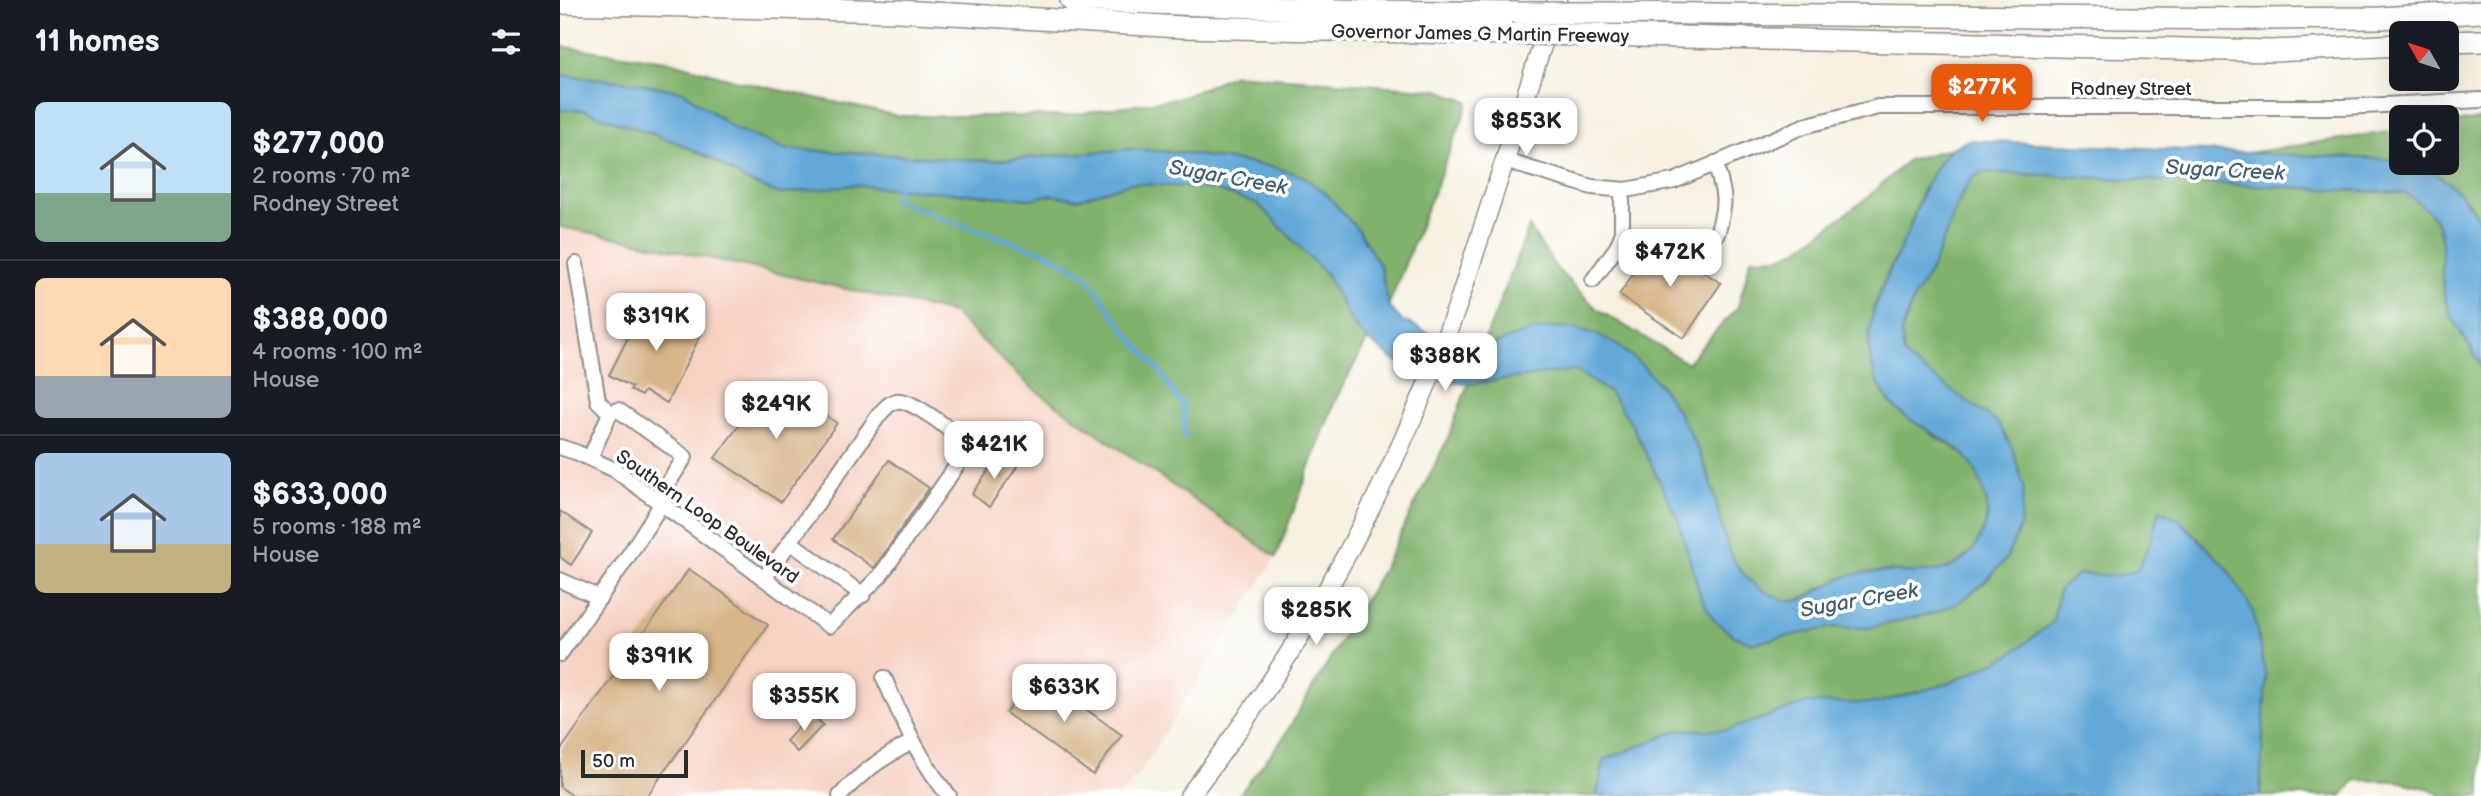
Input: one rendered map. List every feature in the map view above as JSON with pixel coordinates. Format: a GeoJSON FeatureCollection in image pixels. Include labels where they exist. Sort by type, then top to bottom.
{"type":"FeatureCollection","features":[{"type":"Feature","properties":{"kind":"highway"},"geometry":{"type":"LineString","coordinates":[[1071,0],[1518,13],[2380,18],[2481,12]]}},
{"type":"Feature","properties":{"kind":"highway","name":"Governor James G Martin Freeway"},"geometry":{"type":"LineString","coordinates":[[560,3],[899,11],[1182,27],[2272,51],[2389,46]]}},
{"type":"Feature","properties":{"kind":"highway"},"geometry":{"type":"LineString","coordinates":[[2272,51],[2380,18]]}},
{"type":"Feature","properties":{"kind":"highway"},"geometry":{"type":"LineString","coordinates":[[2459,42],[2481,41]]}},
{"type":"Feature","properties":{"kind":"main road"},"geometry":{"type":"LineString","coordinates":[[1189,796],[1272,682],[1320,604],[1391,466],[1436,363],[1458,304],[1557,0]]}},
{"type":"Feature","properties":{"kind":"street","name":"Rodney Street"},"geometry":{"type":"LineString","coordinates":[[1505,161],[1592,187],[1622,190],[1674,181],[1804,126],[1878,107],[2344,107],[2481,100]]}},
{"type":"Feature","properties":{"kind":"street"},"geometry":{"type":"LineString","coordinates":[[1716,163],[1724,191],[1725,209],[1717,234]]}},
{"type":"Feature","properties":{"kind":"street"},"geometry":{"type":"LineString","coordinates":[[1593,280],[1617,247],[1622,234],[1622,190]]}},
{"type":"Feature","properties":{"kind":"street"},"geometry":{"type":"LineString","coordinates":[[576,264],[598,401],[610,413]]}},
{"type":"Feature","properties":{"kind":"street"},"geometry":{"type":"LineString","coordinates":[[764,579],[879,415],[889,404],[899,400],[912,403],[958,438],[963,448],[962,458],[880,576],[863,595],[790,542]]}},
{"type":"Feature","properties":{"kind":"street"},"geometry":{"type":"LineString","coordinates":[[560,654],[662,503],[665,488],[685,457],[618,410],[610,413],[590,458]]}},
{"type":"Feature","properties":{"kind":"street","name":"Southern Loop Boulevard"},"geometry":{"type":"LineString","coordinates":[[560,447],[615,470],[829,626],[863,595]]}},
{"type":"Feature","properties":{"kind":"street"},"geometry":{"type":"LineString","coordinates":[[560,580],[600,598]]}},
{"type":"Feature","properties":{"kind":"street"},"geometry":{"type":"LineString","coordinates":[[884,678],[912,742],[930,774],[949,796]]}},
{"type":"Feature","properties":{"kind":"street"},"geometry":{"type":"LineString","coordinates":[[840,796],[874,763],[912,742]]}},
{"type":"Feature","properties":{"kind":"shaded area"},"geometry":{"type":"Polygon","coordinates":[[[560,227],[953,313],[1032,388],[1276,557],[1140,772],[1120,796],[560,796],[560,227]]]}},
{"type":"Feature","properties":{"kind":"green space"},"geometry":{"type":"Polygon","coordinates":[[[560,46],[673,62],[738,81],[898,116],[1066,116],[1183,97],[1234,74],[1439,90],[1469,102],[1388,307],[1380,266],[1274,167],[1184,153],[1132,149],[993,161],[785,149],[735,129],[684,92],[631,82],[560,75],[560,46]]]}},
{"type":"Feature","properties":{"kind":"green space"},"geometry":{"type":"Polygon","coordinates":[[[560,110],[583,110],[676,142],[712,159],[747,181],[780,194],[854,185],[1031,199],[1049,195],[1079,199],[1130,183],[1212,189],[1259,204],[1326,274],[1352,323],[1368,339],[1335,401],[1276,557],[1032,388],[953,313],[560,227],[560,110]]]}},
{"type":"Feature","properties":{"kind":"green space"},"geometry":{"type":"Polygon","coordinates":[[[2481,119],[2481,224],[2471,205],[2435,175],[2459,175],[2459,122],[2481,119]]]}},
{"type":"Feature","properties":{"kind":"green space"},"geometry":{"type":"Polygon","coordinates":[[[2389,132],[2389,159],[2247,153],[2389,132]]]}},
{"type":"Feature","properties":{"kind":"green space"},"geometry":{"type":"Polygon","coordinates":[[[1949,149],[1922,191],[1905,239],[1872,312],[1926,428],[1968,459],[1984,489],[1987,505],[1982,535],[1962,560],[1946,569],[1925,573],[1880,572],[1826,586],[1800,601],[1772,595],[1747,579],[1731,555],[1707,471],[1679,415],[1659,383],[1481,350],[1529,227],[1557,269],[1597,309],[1687,363],[1738,307],[1751,258],[1780,257],[1797,250],[1866,199],[1908,160],[1949,149]]]}},
{"type":"Feature","properties":{"kind":"green space"},"geometry":{"type":"Polygon","coordinates":[[[1983,172],[2405,193],[2425,206],[2436,220],[2443,244],[2444,293],[2481,367],[2481,796],[2442,796],[2431,789],[2397,781],[2355,780],[2341,796],[2260,796],[2261,777],[2160,510],[2149,546],[2137,571],[2116,576],[2078,574],[2059,590],[2053,622],[2010,655],[1950,683],[1877,703],[1807,703],[1728,730],[1679,730],[1604,760],[1597,796],[1238,796],[1283,738],[1383,569],[1448,438],[1468,384],[1575,370],[1609,392],[1629,418],[1678,519],[1701,598],[1753,643],[1834,627],[1868,628],[1934,613],[1958,603],[1984,583],[2006,559],[2020,527],[1904,354],[1901,333],[1914,298],[1932,268],[1961,196],[1972,178],[1983,172]]]}},
{"type":"Feature","properties":{"kind":"water","name":"Sugar Creek"},"geometry":{"type":"Polygon","coordinates":[[[560,75],[631,82],[684,92],[735,129],[785,149],[993,161],[1132,149],[1184,153],[1274,167],[1303,176],[1328,196],[1358,230],[1380,266],[1389,307],[1401,320],[1471,353],[1518,335],[1548,328],[1578,329],[1606,339],[1631,356],[1654,378],[1689,432],[1712,487],[1732,558],[1747,578],[1762,590],[1775,597],[1793,601],[1845,577],[1865,573],[1944,569],[1961,561],[1975,547],[1986,524],[1986,498],[1971,462],[1948,442],[1913,422],[1893,406],[1875,375],[1869,346],[1877,300],[1927,183],[1950,150],[1968,140],[2389,159],[2389,175],[2438,175],[2458,192],[2481,224],[2481,367],[2455,322],[2444,294],[2439,227],[2422,205],[2405,193],[1983,172],[1972,178],[1961,196],[1932,268],[1914,298],[1901,333],[1904,354],[1910,361],[1998,423],[2013,450],[2024,487],[2020,527],[2006,559],[1984,583],[1958,603],[1934,613],[1868,628],[1834,627],[1753,643],[1734,636],[1714,620],[1701,598],[1678,519],[1629,419],[1609,392],[1575,370],[1468,384],[1451,382],[1394,360],[1368,340],[1352,323],[1326,274],[1258,204],[1212,189],[1130,183],[1079,199],[1049,195],[1031,199],[854,185],[780,194],[747,181],[712,159],[676,142],[583,110],[560,110],[560,75]]]}},
{"type":"Feature","properties":{"kind":"water"},"geometry":{"type":"Polygon","coordinates":[[[2160,510],[2179,519],[2227,568],[2253,611],[2266,678],[2260,796],[1597,796],[1604,760],[1679,730],[1728,730],[1807,703],[1877,703],[1950,683],[2010,655],[2053,622],[2059,590],[2078,574],[2116,576],[2137,571],[2149,546],[2160,510]]]}},
{"type":"Feature","properties":{"kind":"building"},"geometry":{"type":"Polygon","coordinates":[[[1655,241],[1721,283],[1684,338],[1619,295],[1655,241]]]}},
{"type":"Feature","properties":{"kind":"building"},"geometry":{"type":"Polygon","coordinates":[[[646,302],[703,330],[667,403],[644,391],[641,396],[630,390],[632,387],[609,375],[646,302]]]}},
{"type":"Feature","properties":{"kind":"building"},"geometry":{"type":"Polygon","coordinates":[[[772,380],[837,423],[781,502],[715,458],[772,380]]]}},
{"type":"Feature","properties":{"kind":"building"},"geometry":{"type":"Polygon","coordinates":[[[1000,455],[1017,467],[989,507],[972,494],[1000,455]]]}},
{"type":"Feature","properties":{"kind":"building"},"geometry":{"type":"Polygon","coordinates":[[[889,460],[929,488],[874,568],[833,539],[889,460]]]}},
{"type":"Feature","properties":{"kind":"building"},"geometry":{"type":"Polygon","coordinates":[[[560,511],[592,533],[571,565],[560,557],[560,511]]]}},
{"type":"Feature","properties":{"kind":"building"},"geometry":{"type":"Polygon","coordinates":[[[689,569],[768,625],[647,796],[573,796],[560,787],[560,751],[689,569]]]}},
{"type":"Feature","properties":{"kind":"building"},"geometry":{"type":"Polygon","coordinates":[[[1035,673],[1122,735],[1093,775],[1006,713],[1035,673]]]}},
{"type":"Feature","properties":{"kind":"building"},"geometry":{"type":"Polygon","coordinates":[[[811,714],[823,725],[797,752],[786,741],[811,714]]]}},
{"type":"Feature","properties":{"kind":"waterway"},"geometry":{"type":"LineString","coordinates":[[900,185],[894,199],[950,221],[1047,253],[1085,274],[1124,329],[1158,369],[1183,407],[1185,439]]}}]}
